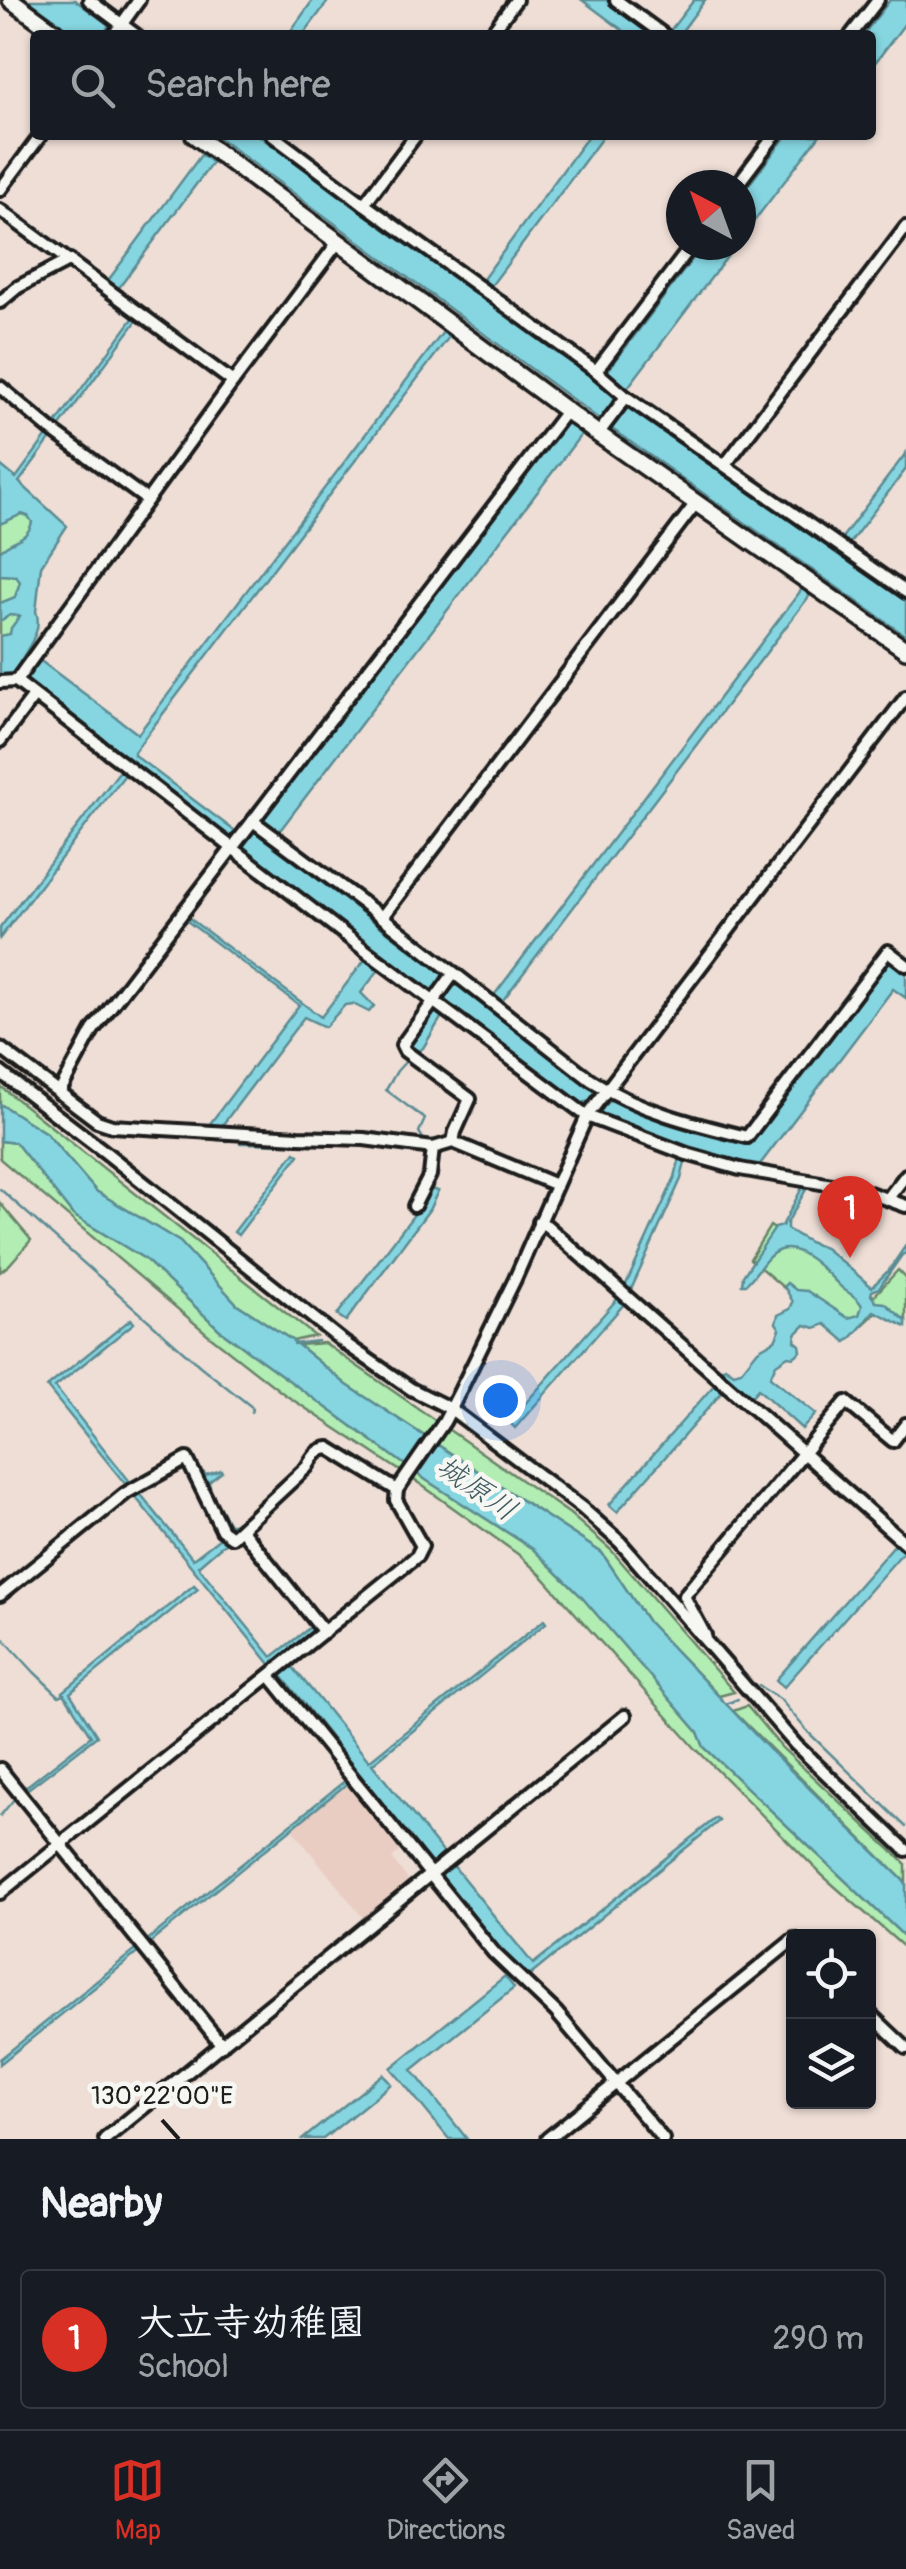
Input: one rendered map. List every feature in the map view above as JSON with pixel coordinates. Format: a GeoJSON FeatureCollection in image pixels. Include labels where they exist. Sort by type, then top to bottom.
{"type":"FeatureCollection","features":[{"type":"Feature","properties":{"kind":"street"},"geometry":{"type":"LineString","coordinates":[[11,0],[51,30]]}},
{"type":"Feature","properties":{"kind":"street"},"geometry":{"type":"LineString","coordinates":[[89,0],[116,30]]}},
{"type":"Feature","properties":{"kind":"street"},"geometry":{"type":"LineString","coordinates":[[118,30],[139,0]]}},
{"type":"Feature","properties":{"kind":"street"},"geometry":{"type":"LineString","coordinates":[[494,30],[516,0]]}},
{"type":"Feature","properties":{"kind":"street"},"geometry":{"type":"LineString","coordinates":[[616,0],[657,30]]}},
{"type":"Feature","properties":{"kind":"street"},"geometry":{"type":"LineString","coordinates":[[855,30],[878,0]]}},
{"type":"Feature","properties":{"kind":"street"},"geometry":{"type":"LineString","coordinates":[[0,190],[36,140]]}},
{"type":"Feature","properties":{"kind":"street"},"geometry":{"type":"LineString","coordinates":[[201,140],[568,410],[604,427],[696,503],[906,650]]}},
{"type":"Feature","properties":{"kind":"street"},"geometry":{"type":"LineString","coordinates":[[279,140],[596,371],[623,401],[725,465],[906,592]]}},
{"type":"Feature","properties":{"kind":"street"},"geometry":{"type":"LineString","coordinates":[[364,204],[412,140]]}},
{"type":"Feature","properties":{"kind":"street"},"geometry":{"type":"LineString","coordinates":[[748,170],[771,140]]}},
{"type":"Feature","properties":{"kind":"street"},"geometry":{"type":"LineString","coordinates":[[0,210],[233,382]]}},
{"type":"Feature","properties":{"kind":"street"},"geometry":{"type":"LineString","coordinates":[[725,465],[906,227]]}},
{"type":"Feature","properties":{"kind":"street"},"geometry":{"type":"LineString","coordinates":[[16,681],[339,241]]}},
{"type":"Feature","properties":{"kind":"street"},"geometry":{"type":"LineString","coordinates":[[0,302],[18,287],[70,260]]}},
{"type":"Feature","properties":{"kind":"street"},"geometry":{"type":"LineString","coordinates":[[596,371],[681,260]]}},
{"type":"Feature","properties":{"kind":"street"},"geometry":{"type":"LineString","coordinates":[[0,387],[53,432],[147,500]]}},
{"type":"Feature","properties":{"kind":"street"},"geometry":{"type":"LineString","coordinates":[[604,427],[623,401]]}},
{"type":"Feature","properties":{"kind":"street"},"geometry":{"type":"LineString","coordinates":[[59,1093],[93,1030],[568,410]]}},
{"type":"Feature","properties":{"kind":"street"},"geometry":{"type":"LineString","coordinates":[[382,917],[696,503]]}},
{"type":"Feature","properties":{"kind":"street"},"geometry":{"type":"LineString","coordinates":[[0,682],[16,681],[237,842],[370,954],[440,991],[593,1108],[687,1154],[861,1190],[906,1206]]}},
{"type":"Feature","properties":{"kind":"street"},"geometry":{"type":"LineString","coordinates":[[0,741],[34,696]]}},
{"type":"Feature","properties":{"kind":"street"},"geometry":{"type":"LineString","coordinates":[[0,1892],[418,1556],[422,1546],[396,1500],[400,1487],[451,1409],[593,1108],[906,697]]}},
{"type":"Feature","properties":{"kind":"street"},"geometry":{"type":"LineString","coordinates":[[254,820],[606,1090],[684,1122],[747,1137],[888,951],[906,965]]}},
{"type":"Feature","properties":{"kind":"street"},"geometry":{"type":"LineString","coordinates":[[453,1142],[470,1099],[402,1046],[454,973]]}},
{"type":"Feature","properties":{"kind":"street"},"geometry":{"type":"LineString","coordinates":[[0,1048],[97,1122],[112,1126],[364,1139],[433,1148],[453,1142],[556,1185]]}},
{"type":"Feature","properties":{"kind":"street"},"geometry":{"type":"LineString","coordinates":[[0,1072],[346,1344],[411,1389],[451,1409],[582,1508],[620,1542],[796,1746],[906,1850]]}},
{"type":"Feature","properties":{"kind":"street"},"geometry":{"type":"LineString","coordinates":[[414,1206],[430,1175],[433,1148]]}},
{"type":"Feature","properties":{"kind":"street"},"geometry":{"type":"LineString","coordinates":[[888,1198],[906,1175]]}},
{"type":"Feature","properties":{"kind":"street"},"geometry":{"type":"LineString","coordinates":[[540,1222],[906,1544]]}},
{"type":"Feature","properties":{"kind":"street"},"geometry":{"type":"LineString","coordinates":[[714,1653],[684,1596],[846,1402],[892,1441],[906,1424]]}},
{"type":"Feature","properties":{"kind":"street"},"geometry":{"type":"LineString","coordinates":[[0,1595],[126,1493],[187,1460],[228,1535],[242,1530],[322,1449],[329,1448],[400,1487]]}},
{"type":"Feature","properties":{"kind":"street"},"geometry":{"type":"LineString","coordinates":[[242,1530],[324,1632]]}},
{"type":"Feature","properties":{"kind":"street"},"geometry":{"type":"LineString","coordinates":[[270,1676],[494,1954],[556,2012],[663,2139]]}},
{"type":"Feature","properties":{"kind":"street"},"geometry":{"type":"LineString","coordinates":[[106,2139],[625,1716]]}},
{"type":"Feature","properties":{"kind":"street"},"geometry":{"type":"LineString","coordinates":[[0,1768],[222,2044]]}},
{"type":"Feature","properties":{"kind":"street"},"geometry":{"type":"LineString","coordinates":[[547,2139],[786,1946]]}},
{"type":"Feature","properties":{"kind":"street"},"geometry":{"type":"LineString","coordinates":[[875,2019],[906,2048]]}},
{"type":"Feature","properties":{"kind":"shaded area"},"geometry":{"type":"Polygon","coordinates":[[[362,1771],[415,1837],[392,1858],[416,1891],[371,1928],[291,1828],[362,1771]]]}},
{"type":"Feature","properties":{"kind":"green space"},"geometry":{"type":"Polygon","coordinates":[[[0,474],[55,526],[29,557],[28,628],[0,665],[0,474]]]}},
{"type":"Feature","properties":{"kind":"green space"},"geometry":{"type":"Polygon","coordinates":[[[0,1086],[315,1336],[293,1341],[237,1304],[180,1242],[96,1191],[46,1133],[0,1104],[0,1086]]]}},
{"type":"Feature","properties":{"kind":"green space"},"geometry":{"type":"Polygon","coordinates":[[[0,1141],[16,1143],[73,1215],[145,1259],[221,1331],[426,1480],[533,1549],[580,1595],[698,1732],[704,1747],[906,1938],[906,1949],[823,1876],[696,1749],[519,1555],[284,1394],[211,1337],[0,1159],[0,1141]]]}},
{"type":"Feature","properties":{"kind":"green space"},"geometry":{"type":"Polygon","coordinates":[[[0,1203],[31,1240],[0,1272],[0,1203]]]}},
{"type":"Feature","properties":{"kind":"green space"},"geometry":{"type":"Polygon","coordinates":[[[770,1226],[874,1296],[898,1270],[906,1278],[906,1323],[884,1305],[846,1341],[750,1259],[770,1226]]]}},
{"type":"Feature","properties":{"kind":"green space"},"geometry":{"type":"Polygon","coordinates":[[[324,1343],[570,1514],[611,1550],[734,1692],[719,1696],[648,1622],[602,1553],[347,1385],[298,1345],[324,1343]]]}},
{"type":"Feature","properties":{"kind":"green space"},"geometry":{"type":"Polygon","coordinates":[[[747,1706],[782,1748],[906,1864],[906,1883],[733,1711],[747,1706]]]}},
{"type":"Feature","properties":{"kind":"water"},"geometry":{"type":"Polygon","coordinates":[[[28,0],[75,0],[109,25],[106,30],[69,30],[28,0]]]}},
{"type":"Feature","properties":{"kind":"water"},"geometry":{"type":"Polygon","coordinates":[[[313,0],[329,0],[307,30],[292,30],[313,0]]]}},
{"type":"Feature","properties":{"kind":"water"},"geometry":{"type":"Polygon","coordinates":[[[582,0],[606,0],[646,30],[622,30],[582,0]]]}},
{"type":"Feature","properties":{"kind":"water"},"geometry":{"type":"Polygon","coordinates":[[[694,0],[705,0],[683,30],[671,30],[694,0]]]}},
{"type":"Feature","properties":{"kind":"water"},"geometry":{"type":"Polygon","coordinates":[[[890,0],[906,0],[906,22],[876,61],[876,30],[867,30],[890,0]]]}},
{"type":"Feature","properties":{"kind":"water"},"geometry":{"type":"Polygon","coordinates":[[[222,140],[265,140],[606,387],[613,378],[607,372],[692,260],[725,260],[629,386],[617,381],[610,389],[616,396],[613,403],[623,411],[628,404],[906,601],[906,636],[612,429],[615,422],[604,415],[599,419],[222,140]]]}},
{"type":"Feature","properties":{"kind":"water"},"geometry":{"type":"Polygon","coordinates":[[[585,140],[600,140],[491,286],[483,279],[585,140]]]}},
{"type":"Feature","properties":{"kind":"water"},"geometry":{"type":"Polygon","coordinates":[[[783,140],[816,140],[756,218],[756,175],[783,140]]]}},
{"type":"Feature","properties":{"kind":"water"},"geometry":{"type":"Polygon","coordinates":[[[201,155],[212,163],[118,289],[107,282],[201,155]]]}},
{"type":"Feature","properties":{"kind":"water"},"geometry":{"type":"Polygon","coordinates":[[[134,317],[138,319],[19,482],[67,526],[41,566],[34,639],[16,672],[0,675],[0,636],[10,634],[20,616],[10,615],[0,621],[0,603],[15,597],[20,582],[16,576],[0,575],[0,551],[23,536],[32,522],[22,514],[0,524],[0,465],[16,478],[134,317]]]}},
{"type":"Feature","properties":{"kind":"water"},"geometry":{"type":"Polygon","coordinates":[[[443,332],[449,337],[134,755],[243,841],[253,830],[443,974],[443,983],[450,988],[457,985],[596,1089],[593,1099],[602,1105],[611,1099],[680,1126],[749,1142],[889,958],[906,971],[906,998],[893,989],[758,1167],[686,1149],[598,1117],[600,1108],[590,1102],[581,1107],[444,1001],[447,996],[442,989],[434,987],[430,991],[22,679],[38,659],[138,734],[443,332]]]}},
{"type":"Feature","properties":{"kind":"water"},"geometry":{"type":"Polygon","coordinates":[[[565,419],[583,432],[278,833],[260,820],[565,419]]]}},
{"type":"Feature","properties":{"kind":"water"},"geometry":{"type":"Polygon","coordinates":[[[906,453],[906,469],[848,545],[841,539],[906,453]]]}},
{"type":"Feature","properties":{"kind":"water"},"geometry":{"type":"Polygon","coordinates":[[[802,589],[810,595],[500,1004],[492,998],[802,589]]]}},
{"type":"Feature","properties":{"kind":"water"},"geometry":{"type":"Polygon","coordinates":[[[122,768],[127,772],[0,938],[0,928],[122,768]]]}},
{"type":"Feature","properties":{"kind":"water"},"geometry":{"type":"Polygon","coordinates":[[[189,918],[321,1017],[367,957],[381,967],[361,993],[374,1006],[369,1012],[353,1004],[345,1005],[325,1027],[304,1017],[220,1128],[209,1125],[299,1005],[187,921],[189,918]]]}},
{"type":"Feature","properties":{"kind":"water"},"geometry":{"type":"Polygon","coordinates":[[[435,1006],[444,1013],[423,1048],[415,1053],[410,1048],[435,1006]]]}},
{"type":"Feature","properties":{"kind":"water","name":"城原川"},"geometry":{"type":"Polygon","coordinates":[[[0,1104],[46,1133],[96,1191],[180,1242],[237,1304],[293,1341],[347,1385],[602,1553],[648,1622],[770,1750],[906,1883],[906,1938],[704,1747],[698,1732],[580,1595],[533,1549],[426,1480],[221,1331],[145,1259],[73,1215],[16,1143],[0,1141],[0,1104]]]}},
{"type":"Feature","properties":{"kind":"water"},"geometry":{"type":"Polygon","coordinates":[[[295,1152],[299,1155],[238,1235],[234,1232],[295,1152]]]}},
{"type":"Feature","properties":{"kind":"water"},"geometry":{"type":"Polygon","coordinates":[[[680,1157],[686,1158],[681,1179],[630,1292],[669,1326],[666,1328],[623,1291],[675,1177],[680,1157]]]}},
{"type":"Feature","properties":{"kind":"water"},"geometry":{"type":"Polygon","coordinates":[[[803,1186],[808,1186],[787,1229],[825,1248],[872,1287],[906,1245],[906,1253],[871,1295],[906,1321],[906,1327],[874,1311],[846,1342],[825,1324],[815,1328],[805,1325],[796,1334],[801,1351],[776,1364],[770,1377],[816,1414],[802,1429],[758,1389],[748,1400],[722,1377],[720,1370],[725,1367],[734,1373],[741,1371],[758,1350],[775,1340],[780,1329],[776,1323],[778,1315],[790,1309],[793,1302],[784,1286],[787,1283],[796,1290],[807,1291],[848,1318],[859,1315],[862,1306],[857,1299],[796,1251],[775,1252],[742,1284],[743,1276],[775,1228],[782,1226],[803,1186]]]}},
{"type":"Feature","properties":{"kind":"water"},"geometry":{"type":"Polygon","coordinates":[[[430,1189],[438,1191],[429,1210],[346,1321],[337,1315],[422,1204],[430,1189]]]}},
{"type":"Feature","properties":{"kind":"water"},"geometry":{"type":"Polygon","coordinates":[[[618,1298],[624,1304],[515,1428],[509,1422],[618,1298]]]}},
{"type":"Feature","properties":{"kind":"water"},"geometry":{"type":"Polygon","coordinates":[[[131,1319],[134,1323],[55,1387],[131,1483],[127,1486],[47,1387],[131,1319]]]}},
{"type":"Feature","properties":{"kind":"water"},"geometry":{"type":"Polygon","coordinates":[[[715,1384],[723,1391],[617,1512],[609,1505],[715,1384]]]}},
{"type":"Feature","properties":{"kind":"water"},"geometry":{"type":"Polygon","coordinates":[[[221,1470],[209,1482],[211,1492],[229,1524],[243,1518],[244,1522],[198,1566],[272,1657],[313,1625],[316,1629],[273,1664],[133,1494],[138,1491],[193,1559],[228,1532],[198,1474],[221,1470]]]}},
{"type":"Feature","properties":{"kind":"water"},"geometry":{"type":"Polygon","coordinates":[[[896,1543],[905,1550],[784,1687],[776,1680],[896,1543]]]}},
{"type":"Feature","properties":{"kind":"water"},"geometry":{"type":"Polygon","coordinates":[[[194,1585],[198,1589],[70,1693],[97,1736],[24,1792],[91,1736],[63,1692],[194,1585]]]}},
{"type":"Feature","properties":{"kind":"water"},"geometry":{"type":"Polygon","coordinates":[[[544,1620],[546,1623],[372,1764],[446,1856],[433,1866],[281,1675],[292,1666],[369,1761],[544,1620]]]}},
{"type":"Feature","properties":{"kind":"water"},"geometry":{"type":"Polygon","coordinates":[[[347,1779],[349,1782],[0,2064],[0,2059],[347,1779]]]}},
{"type":"Feature","properties":{"kind":"water"},"geometry":{"type":"Polygon","coordinates":[[[716,1818],[719,1821],[528,1977],[440,1875],[452,1864],[533,1964],[716,1818]]]}},
{"type":"Feature","properties":{"kind":"water"},"geometry":{"type":"Polygon","coordinates":[[[505,1976],[514,1988],[412,2070],[467,2139],[449,2139],[391,2068],[505,1976]]]}},
{"type":"Feature","properties":{"kind":"water"},"geometry":{"type":"Polygon","coordinates":[[[383,2074],[391,2084],[323,2139],[303,2139],[383,2074]]]}},
{"type":"Feature","properties":{"kind":"waterway"},"geometry":{"type":"LineString","coordinates":[[67,269],[133,318]]}},
{"type":"Feature","properties":{"kind":"waterway"},"geometry":{"type":"LineString","coordinates":[[407,1060],[386,1090],[425,1119],[419,1132],[425,1142]]}},
{"type":"Feature","properties":{"kind":"waterway"},"geometry":{"type":"LineString","coordinates":[[57,1097],[103,1129]]}},
{"type":"Feature","properties":{"kind":"waterway"},"geometry":{"type":"LineString","coordinates":[[153,1134],[163,1135]]}},
{"type":"Feature","properties":{"kind":"waterway"},"geometry":{"type":"LineString","coordinates":[[178,1136],[206,1139]]}},
{"type":"Feature","properties":{"kind":"waterway"},"geometry":{"type":"LineString","coordinates":[[216,1140],[228,1141]]}},
{"type":"Feature","properties":{"kind":"waterway"},"geometry":{"type":"LineString","coordinates":[[240,1143],[286,1144]]}},
{"type":"Feature","properties":{"kind":"waterway"},"geometry":{"type":"LineString","coordinates":[[301,1144],[358,1145]]}},
{"type":"Feature","properties":{"kind":"waterway"},"geometry":{"type":"LineString","coordinates":[[0,1189],[253,1408],[251,1412]]}},
{"type":"Feature","properties":{"kind":"waterway"},"geometry":{"type":"LineString","coordinates":[[294,1344],[318,1341]]}},
{"type":"Feature","properties":{"kind":"waterway"},"geometry":{"type":"LineString","coordinates":[[0,1635],[59,1696],[64,1694]]}},
{"type":"Feature","properties":{"kind":"waterway"},"geometry":{"type":"LineString","coordinates":[[759,1686],[780,1699],[808,1732],[906,1827]]}},
{"type":"Feature","properties":{"kind":"waterway"},"geometry":{"type":"LineString","coordinates":[[726,1704],[738,1699]]}},
{"type":"Feature","properties":{"kind":"waterway"},"geometry":{"type":"LineString","coordinates":[[0,1816],[15,1798]]}},
{"type":"Feature","properties":{"kind":"place","name":"大立寺幼稚園"},"geometry":{"type":"Point","coordinates":[850,1258]}}]}
